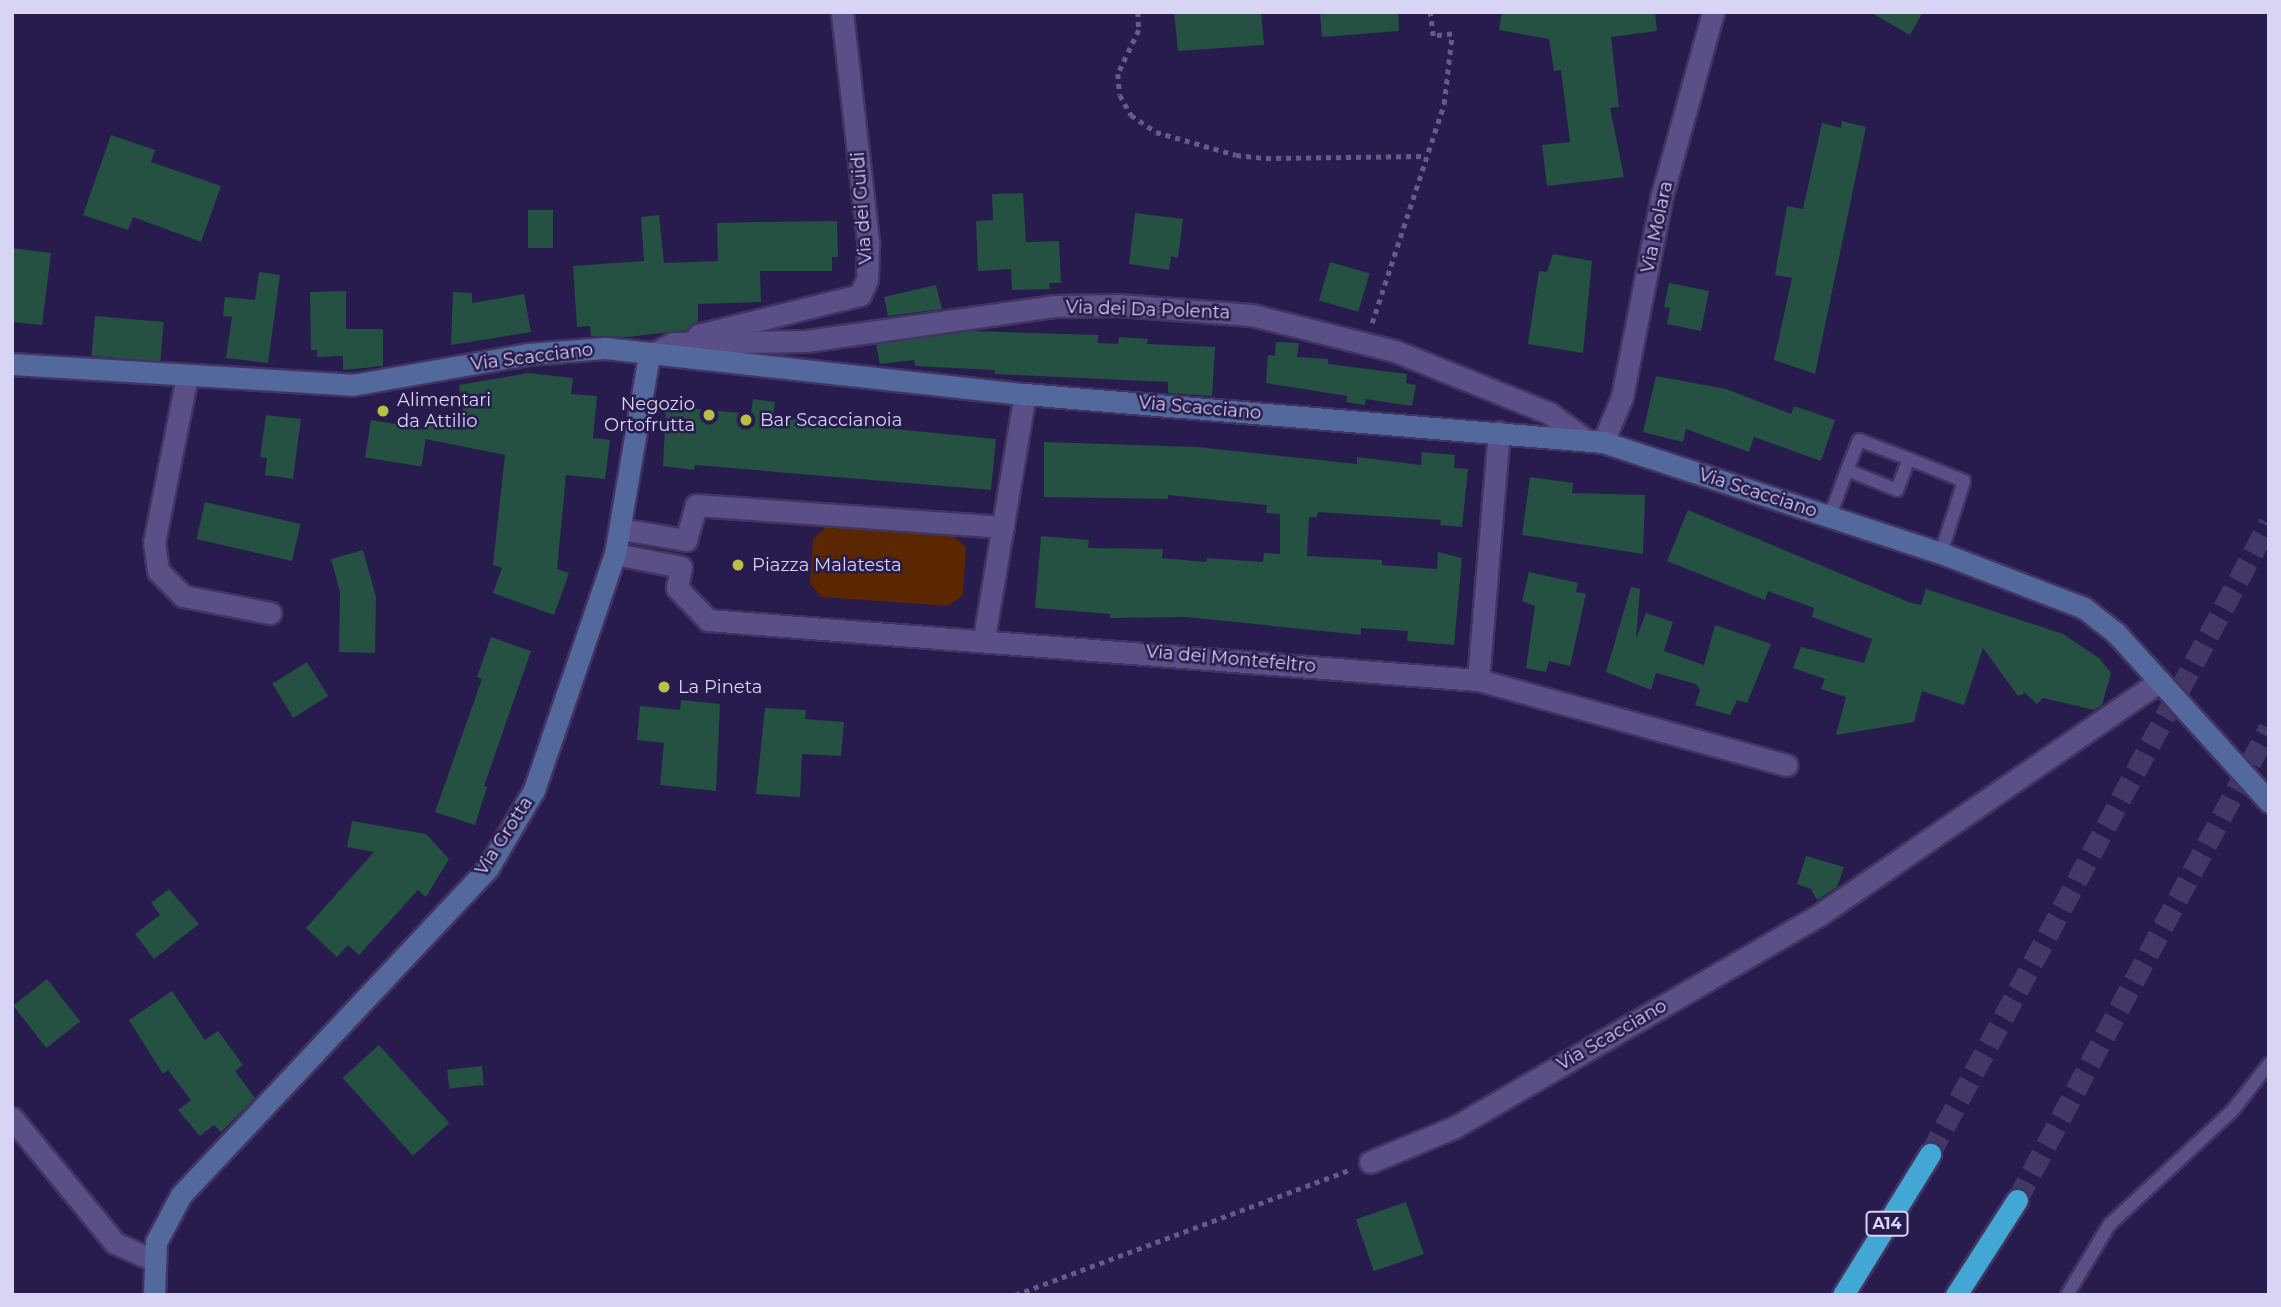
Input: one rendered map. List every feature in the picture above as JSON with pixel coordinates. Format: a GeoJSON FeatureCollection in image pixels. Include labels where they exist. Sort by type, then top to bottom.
{"type":"FeatureCollection","features":[{"type":"Feature","properties":{"kind":"highway","name":"A14"},"geometry":{"type":"LineString","coordinates":[[1843,1295],[1930,1153]]}},
{"type":"Feature","properties":{"kind":"highway"},"geometry":{"type":"LineString","coordinates":[[1956,1295],[2017,1200]]}},
{"type":"Feature","properties":{"kind":"street","name":"Via dei Guidi"},"geometry":{"type":"LineString","coordinates":[[673,343],[860,295],[867,279],[868,241],[842,12]]}},
{"type":"Feature","properties":{"kind":"street","name":"Via Molara"},"geometry":{"type":"LineString","coordinates":[[1594,441],[1622,397],[1662,195],[1713,12]]}},
{"type":"Feature","properties":{"kind":"street","name":"Via dei Da Polenta"},"geometry":{"type":"LineString","coordinates":[[649,356],[673,343],[806,341],[1054,306],[1119,305],[1252,315],[1366,344],[1549,413],[1594,441]]}},
{"type":"Feature","properties":{"kind":"street","name":"Via Scacciano"},"geometry":{"type":"LineString","coordinates":[[12,364],[352,385],[528,354],[605,348],[649,356],[1025,394],[1594,441],[1941,553],[2084,608],[2116,633],[2269,802]]}},
{"type":"Feature","properties":{"kind":"street","name":"Via Grotta"},"geometry":{"type":"LineString","coordinates":[[154,1295],[156,1242],[181,1195],[488,868],[534,790],[615,554],[649,356]]}},
{"type":"Feature","properties":{"kind":"street"},"geometry":{"type":"LineString","coordinates":[[187,376],[154,542],[158,571],[183,596],[270,613]]}},
{"type":"Feature","properties":{"kind":"street"},"geometry":{"type":"LineString","coordinates":[[615,554],[681,567],[677,588],[708,620],[984,638],[1025,394]]}},
{"type":"Feature","properties":{"kind":"street"},"geometry":{"type":"LineString","coordinates":[[1478,680],[1499,432]]}},
{"type":"Feature","properties":{"kind":"street"},"geometry":{"type":"LineString","coordinates":[[621,529],[686,540],[696,505],[1003,527]]}},
{"type":"Feature","properties":{"kind":"street","name":"Via dei Montefeltro"},"geometry":{"type":"LineString","coordinates":[[984,638],[1478,680],[1787,765]]}},
{"type":"Feature","properties":{"kind":"street","name":"Via Scacciano"},"geometry":{"type":"LineString","coordinates":[[1370,1162],[1455,1127],[1818,916],[2160,681]]}},
{"type":"Feature","properties":{"kind":"street"},"geometry":{"type":"LineString","coordinates":[[12,1118],[115,1243],[155,1261]]}},
{"type":"Feature","properties":{"kind":"lane"},"geometry":{"type":"LineString","coordinates":[[1830,516],[1859,440],[1964,481],[1941,553]]}},
{"type":"Feature","properties":{"kind":"lane"},"geometry":{"type":"LineString","coordinates":[[1847,470],[1898,490],[1909,459]]}},
{"type":"Feature","properties":{"kind":"lane"},"geometry":{"type":"LineString","coordinates":[[2067,1295],[2109,1225],[2225,1119],[2269,1064]]}},
{"type":"Feature","properties":{"kind":"path"},"geometry":{"type":"LineString","coordinates":[[1138,12],[1139,30],[1118,74],[1119,95],[1131,115],[1156,132],[1256,157],[1426,156]]}},
{"type":"Feature","properties":{"kind":"path"},"geometry":{"type":"LineString","coordinates":[[1366,344],[1444,104],[1452,34],[1433,36],[1430,12]]}},
{"type":"Feature","properties":{"kind":"path"},"geometry":{"type":"LineString","coordinates":[[1015,1295],[1370,1162]]}},
{"type":"Feature","properties":{"kind":"shaded area"},"geometry":{"type":"Polygon","coordinates":[[[827,526],[950,533],[966,547],[963,595],[949,606],[822,597],[810,584],[813,539],[827,526]]]}},
{"type":"Feature","properties":{"kind":"building"},"geometry":{"type":"Polygon","coordinates":[[[1174,12],[1261,12],[1264,45],[1178,51],[1174,12]]]}},
{"type":"Feature","properties":{"kind":"building"},"geometry":{"type":"Polygon","coordinates":[[[1320,12],[1398,12],[1399,31],[1322,37],[1320,12]]]}},
{"type":"Feature","properties":{"kind":"building"},"geometry":{"type":"Polygon","coordinates":[[[1502,12],[1655,12],[1657,31],[1611,37],[1619,107],[1610,108],[1624,177],[1547,186],[1542,145],[1570,142],[1561,70],[1554,71],[1549,39],[1499,30],[1502,12]]]}},
{"type":"Feature","properties":{"kind":"building"},"geometry":{"type":"Polygon","coordinates":[[[1870,12],[1923,12],[1910,35],[1870,12]]]}},
{"type":"Feature","properties":{"kind":"building"},"geometry":{"type":"Polygon","coordinates":[[[1842,121],[1866,127],[1815,374],[1774,360],[1792,278],[1775,275],[1787,206],[1803,209],[1822,123],[1841,128],[1842,121]]]}},
{"type":"Feature","properties":{"kind":"building"},"geometry":{"type":"Polygon","coordinates":[[[111,135],[155,150],[151,162],[221,186],[201,242],[133,217],[128,230],[83,215],[111,135]]]}},
{"type":"Feature","properties":{"kind":"building"},"geometry":{"type":"Polygon","coordinates":[[[1023,193],[1026,242],[1059,241],[1061,283],[1049,283],[1050,289],[1012,290],[1011,269],[978,271],[976,221],[993,220],[992,194],[1023,193]]]}},
{"type":"Feature","properties":{"kind":"building"},"geometry":{"type":"Polygon","coordinates":[[[528,210],[553,210],[553,248],[528,248],[528,210]]]}},
{"type":"Feature","properties":{"kind":"building"},"geometry":{"type":"Polygon","coordinates":[[[1135,213],[1183,219],[1178,258],[1171,256],[1169,270],[1129,264],[1135,213]]]}},
{"type":"Feature","properties":{"kind":"building"},"geometry":{"type":"Polygon","coordinates":[[[659,215],[664,263],[718,261],[717,223],[837,221],[838,257],[832,257],[832,271],[760,271],[761,302],[698,304],[698,321],[686,330],[627,337],[591,336],[590,326],[577,327],[573,266],[644,261],[641,217],[659,215]]]}},
{"type":"Feature","properties":{"kind":"building"},"geometry":{"type":"Polygon","coordinates":[[[12,248],[51,253],[42,325],[12,322],[12,248]]]}},
{"type":"Feature","properties":{"kind":"building"},"geometry":{"type":"Polygon","coordinates":[[[1553,254],[1592,261],[1583,353],[1528,344],[1539,271],[1547,272],[1553,254]]]}},
{"type":"Feature","properties":{"kind":"building"},"geometry":{"type":"Polygon","coordinates":[[[1330,262],[1369,273],[1358,312],[1319,300],[1330,262]]]}},
{"type":"Feature","properties":{"kind":"building"},"geometry":{"type":"Polygon","coordinates":[[[259,272],[280,275],[268,363],[226,358],[232,317],[223,316],[225,297],[255,300],[259,272]]]}},
{"type":"Feature","properties":{"kind":"building"},"geometry":{"type":"Polygon","coordinates":[[[1669,283],[1709,291],[1701,331],[1667,324],[1670,308],[1664,307],[1669,283]]]}},
{"type":"Feature","properties":{"kind":"building"},"geometry":{"type":"Polygon","coordinates":[[[936,285],[942,309],[888,316],[884,297],[936,285]]]}},
{"type":"Feature","properties":{"kind":"building"},"geometry":{"type":"Polygon","coordinates":[[[346,291],[346,329],[383,329],[383,366],[343,370],[343,356],[317,357],[317,350],[311,350],[310,292],[346,291]]]}},
{"type":"Feature","properties":{"kind":"building"},"geometry":{"type":"Polygon","coordinates":[[[453,292],[472,293],[472,303],[524,294],[531,332],[451,345],[453,292]]]}},
{"type":"Feature","properties":{"kind":"building"},"geometry":{"type":"Polygon","coordinates":[[[95,316],[164,322],[160,362],[92,356],[95,316]]]}},
{"type":"Feature","properties":{"kind":"building"},"geometry":{"type":"Polygon","coordinates":[[[973,331],[1098,335],[1098,343],[1118,344],[1119,337],[1148,339],[1147,344],[1215,347],[1212,396],[1168,393],[1168,382],[995,374],[994,370],[915,366],[914,360],[880,364],[876,344],[973,331]]]}},
{"type":"Feature","properties":{"kind":"building"},"geometry":{"type":"Polygon","coordinates":[[[1276,342],[1299,343],[1297,357],[1328,359],[1328,364],[1407,374],[1406,383],[1416,385],[1412,406],[1366,399],[1365,405],[1346,402],[1347,396],[1266,383],[1268,355],[1275,356],[1276,342]]]}},
{"type":"Feature","properties":{"kind":"building"},"geometry":{"type":"Polygon","coordinates":[[[528,373],[573,378],[571,394],[597,396],[593,438],[610,440],[605,479],[566,475],[557,569],[569,573],[554,615],[493,593],[502,568],[493,565],[505,455],[425,439],[429,421],[466,427],[459,385],[528,373]]]}},
{"type":"Feature","properties":{"kind":"building"},"geometry":{"type":"Polygon","coordinates":[[[1656,376],[1726,389],[1791,414],[1794,406],[1835,420],[1821,461],[1754,437],[1749,452],[1686,429],[1683,442],[1643,432],[1656,376]]]}},
{"type":"Feature","properties":{"kind":"building"},"geometry":{"type":"Polygon","coordinates":[[[753,399],[775,402],[773,417],[996,439],[991,490],[695,465],[694,470],[663,466],[666,406],[751,414],[753,399]]]}},
{"type":"Feature","properties":{"kind":"building"},"geometry":{"type":"Polygon","coordinates":[[[266,415],[301,419],[293,479],[265,475],[267,458],[260,457],[266,415]]]}},
{"type":"Feature","properties":{"kind":"building"},"geometry":{"type":"Polygon","coordinates":[[[371,420],[427,429],[421,466],[365,458],[371,420]]]}},
{"type":"Feature","properties":{"kind":"building"},"geometry":{"type":"Polygon","coordinates":[[[1044,442],[1197,447],[1357,464],[1357,457],[1421,465],[1422,452],[1455,455],[1454,468],[1468,469],[1462,527],[1440,525],[1441,520],[1318,512],[1317,517],[1309,517],[1307,556],[1382,560],[1382,565],[1437,569],[1438,552],[1462,558],[1454,645],[1407,641],[1408,631],[1361,628],[1361,635],[1186,617],[1110,618],[1110,614],[1035,608],[1041,536],[1089,540],[1088,548],[1163,549],[1162,558],[1206,562],[1207,558],[1263,562],[1264,553],[1280,554],[1280,514],[1266,513],[1267,505],[1168,495],[1168,499],[1044,497],[1044,442]]]}},
{"type":"Feature","properties":{"kind":"building"},"geometry":{"type":"Polygon","coordinates":[[[1530,477],[1573,483],[1572,493],[1645,495],[1643,554],[1522,535],[1530,477]]]}},
{"type":"Feature","properties":{"kind":"building"},"geometry":{"type":"Polygon","coordinates":[[[205,502],[300,524],[292,561],[196,539],[205,502]]]}},
{"type":"Feature","properties":{"kind":"building"},"geometry":{"type":"Polygon","coordinates":[[[1688,510],[1911,603],[1921,605],[1926,589],[2063,634],[2099,658],[2111,673],[2102,705],[2094,710],[2043,698],[2037,704],[2025,693],[2018,696],[1983,648],[1964,705],[1922,691],[1914,722],[1836,735],[1846,697],[1821,689],[1825,679],[1793,668],[1801,647],[1864,663],[1872,639],[1812,617],[1814,608],[1768,591],[1765,600],[1667,561],[1688,510]]]}},
{"type":"Feature","properties":{"kind":"building"},"geometry":{"type":"Polygon","coordinates":[[[363,550],[376,597],[375,653],[339,652],[340,592],[331,559],[363,550]]]}},
{"type":"Feature","properties":{"kind":"building"},"geometry":{"type":"Polygon","coordinates":[[[1529,572],[1578,583],[1576,592],[1586,594],[1570,666],[1549,661],[1546,672],[1526,668],[1535,606],[1522,601],[1529,572]]]}},
{"type":"Feature","properties":{"kind":"building"},"geometry":{"type":"Polygon","coordinates":[[[1631,587],[1640,589],[1636,639],[1646,613],[1673,622],[1664,651],[1704,665],[1715,625],[1771,644],[1747,703],[1737,700],[1730,715],[1695,705],[1700,690],[1696,684],[1656,673],[1651,690],[1606,672],[1631,587]]]}},
{"type":"Feature","properties":{"kind":"building"},"geometry":{"type":"Polygon","coordinates":[[[491,637],[531,651],[484,786],[487,787],[475,825],[435,812],[482,679],[477,677],[491,637]]]}},
{"type":"Feature","properties":{"kind":"building"},"geometry":{"type":"Polygon","coordinates":[[[307,662],[328,696],[293,718],[272,684],[307,662]]]}},
{"type":"Feature","properties":{"kind":"building"},"geometry":{"type":"Polygon","coordinates":[[[681,700],[720,704],[716,791],[660,785],[664,743],[637,740],[640,706],[680,710],[681,700]]]}},
{"type":"Feature","properties":{"kind":"building"},"geometry":{"type":"Polygon","coordinates":[[[765,708],[806,710],[805,719],[844,722],[841,756],[802,754],[800,797],[756,794],[765,708]]]}},
{"type":"Feature","properties":{"kind":"building"},"geometry":{"type":"Polygon","coordinates":[[[352,821],[426,834],[449,859],[426,897],[418,890],[359,955],[348,945],[337,957],[306,928],[374,852],[347,847],[352,821]]]}},
{"type":"Feature","properties":{"kind":"building"},"geometry":{"type":"Polygon","coordinates":[[[1806,856],[1844,867],[1837,887],[1817,900],[1811,889],[1797,884],[1806,856]]]}},
{"type":"Feature","properties":{"kind":"building"},"geometry":{"type":"Polygon","coordinates":[[[169,889],[199,924],[154,959],[135,934],[160,915],[151,903],[169,889]]]}},
{"type":"Feature","properties":{"kind":"building"},"geometry":{"type":"Polygon","coordinates":[[[47,979],[80,1022],[46,1048],[13,1005],[47,979]]]}},
{"type":"Feature","properties":{"kind":"building"},"geometry":{"type":"Polygon","coordinates":[[[172,991],[205,1040],[218,1031],[243,1065],[235,1071],[255,1098],[221,1132],[214,1125],[200,1136],[178,1110],[191,1100],[168,1070],[163,1074],[129,1020],[172,991]]]}},
{"type":"Feature","properties":{"kind":"building"},"geometry":{"type":"Polygon","coordinates":[[[379,1045],[449,1123],[413,1156],[343,1078],[379,1045]]]}},
{"type":"Feature","properties":{"kind":"building"},"geometry":{"type":"Polygon","coordinates":[[[482,1066],[484,1085],[449,1089],[447,1070],[482,1066]]]}},
{"type":"Feature","properties":{"kind":"building"},"geometry":{"type":"Polygon","coordinates":[[[1406,1202],[1424,1254],[1374,1271],[1356,1219],[1406,1202]]]}},
{"type":"Feature","properties":{"kind":"tunnel"},"geometry":{"type":"LineString","coordinates":[[1930,1154],[2269,523]]}},
{"type":"Feature","properties":{"kind":"tunnel"},"geometry":{"type":"LineString","coordinates":[[2017,1200],[2269,728]]}},
{"type":"Feature","properties":{"kind":"place","name":"Alimentari da Attilio"},"geometry":{"type":"Point","coordinates":[383,411]}},
{"type":"Feature","properties":{"kind":"place","name":"Negozio Ortofrutta"},"geometry":{"type":"Point","coordinates":[709,415]}},
{"type":"Feature","properties":{"kind":"place","name":"Bar Scaccianoia"},"geometry":{"type":"Point","coordinates":[746,420]}},
{"type":"Feature","properties":{"kind":"place","name":"Piazza Malatesta"},"geometry":{"type":"Point","coordinates":[738,565]}},
{"type":"Feature","properties":{"kind":"place","name":"La Pineta"},"geometry":{"type":"Point","coordinates":[664,687]}}]}
